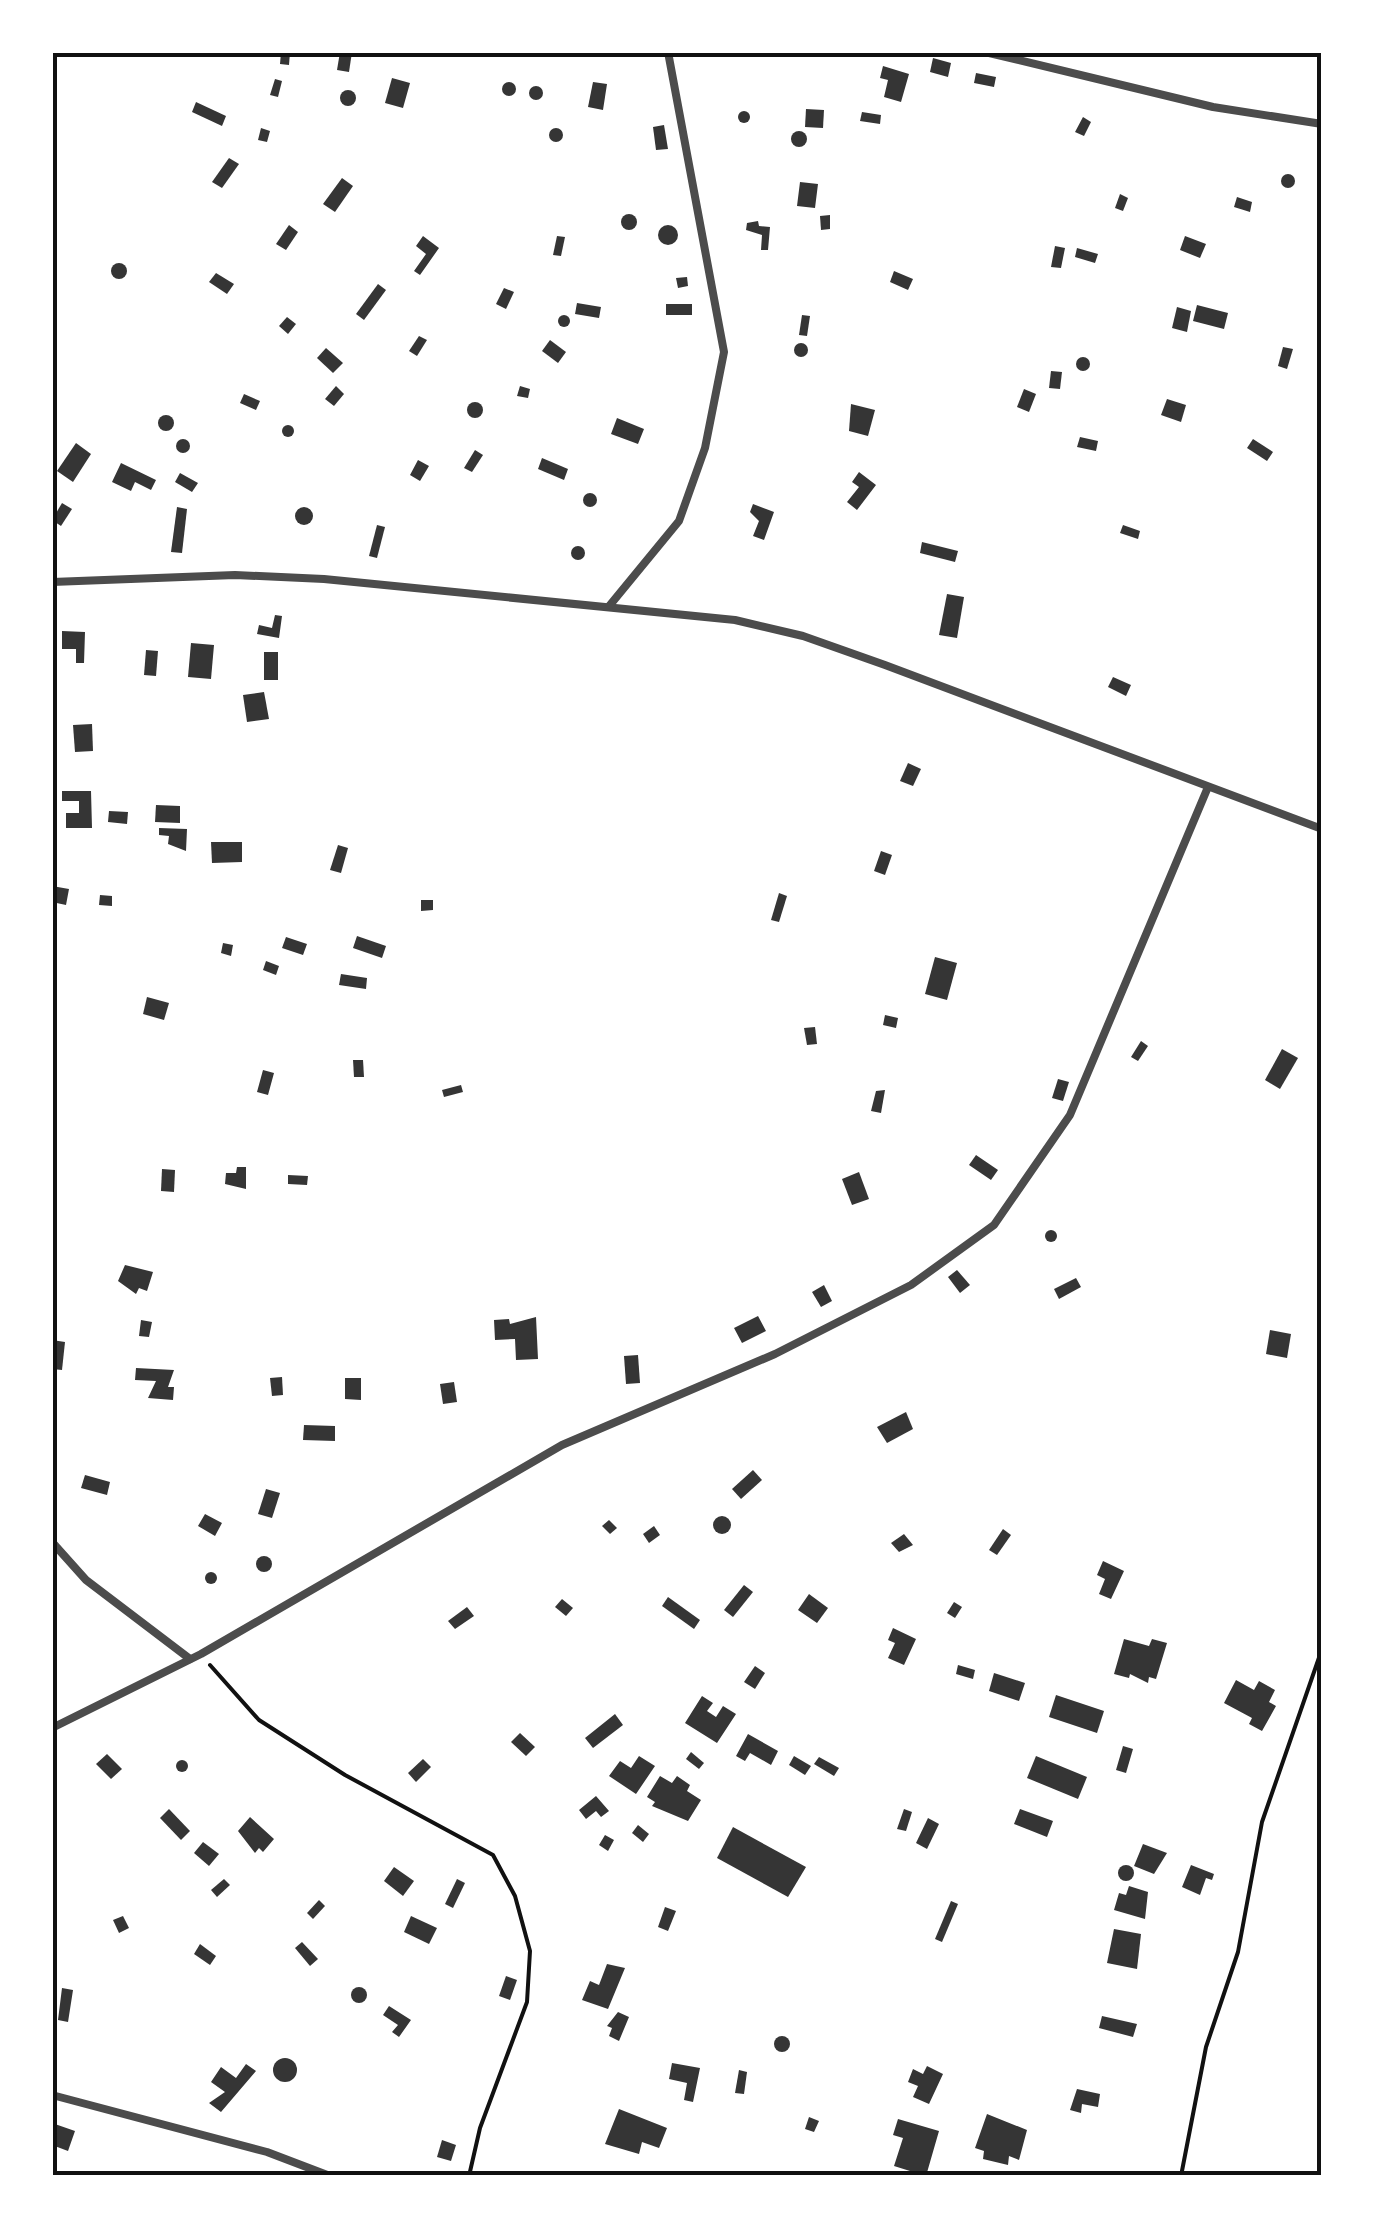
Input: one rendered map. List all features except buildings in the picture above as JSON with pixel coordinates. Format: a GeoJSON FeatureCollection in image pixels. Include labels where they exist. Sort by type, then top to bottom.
{"type":"FeatureCollection","features":[{"type":"Feature","properties":{"kind":"street"},"geometry":{"type":"LineString","coordinates":[[610,605],[679,521],[706,448],[724,352],[668,52]]}},
{"type":"Feature","properties":{"kind":"street"},"geometry":{"type":"LineString","coordinates":[[984,52],[1213,108],[1322,124]]}},
{"type":"Feature","properties":{"kind":"street"},"geometry":{"type":"LineString","coordinates":[[52,582],[235,575],[610,605],[736,620],[803,636],[1322,829]]}},
{"type":"Feature","properties":{"kind":"street"},"geometry":{"type":"LineString","coordinates":[[52,1728],[200,1654],[562,1444],[776,1354],[911,1284],[994,1225],[1070,1115],[1208,787]]}},
{"type":"Feature","properties":{"kind":"street"},"geometry":{"type":"LineString","coordinates":[[52,1542],[86,1580],[190,1659]]}},
{"type":"Feature","properties":{"kind":"street"},"geometry":{"type":"LineString","coordinates":[[52,2095],[267,2152],[330,2176]]}},
{"type":"Feature","properties":{"kind":"path"},"geometry":{"type":"LineString","coordinates":[[1181,2176],[1206,2046],[1238,1952],[1262,1822],[1322,1649]]}},
{"type":"Feature","properties":{"kind":"path"},"geometry":{"type":"LineString","coordinates":[[200,1654],[259,1720],[345,1774],[493,1855],[515,1896],[530,1950],[527,2002],[480,2128],[469,2176]]}}]}
